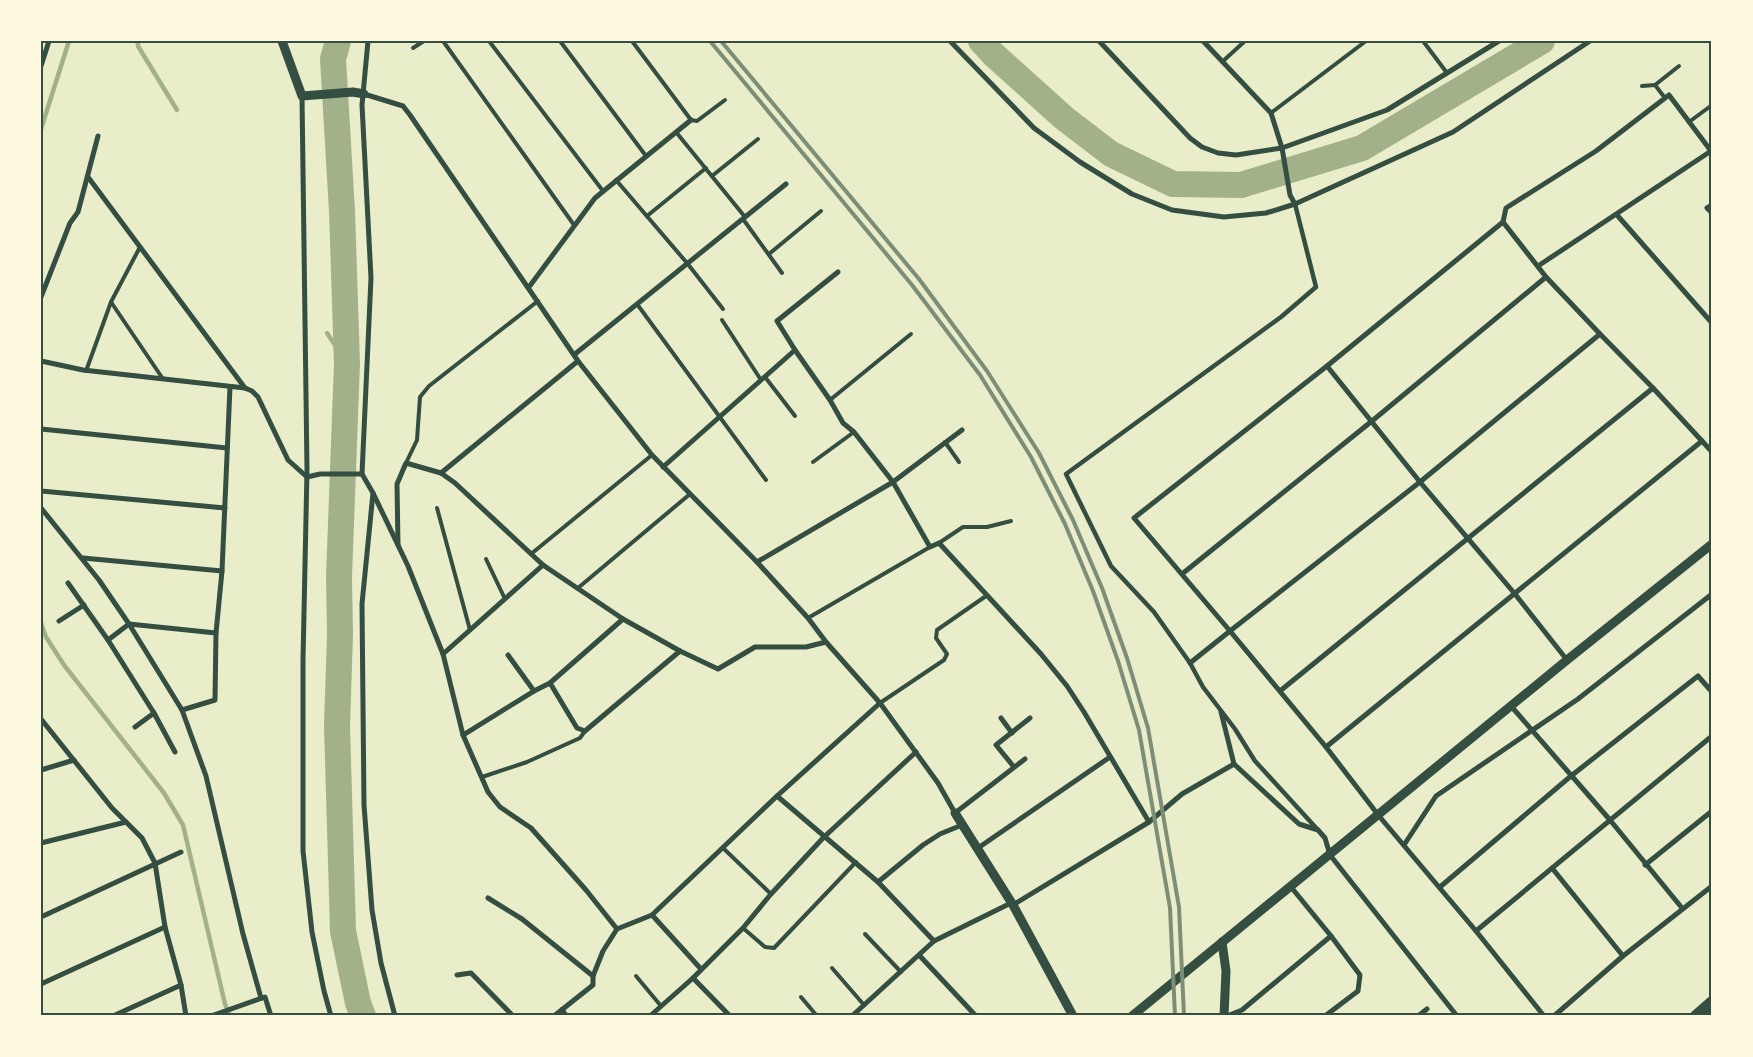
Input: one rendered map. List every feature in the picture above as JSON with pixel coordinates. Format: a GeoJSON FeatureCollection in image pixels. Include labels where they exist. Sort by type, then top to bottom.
{"type":"FeatureCollection","features":[{"type":"Feature","properties":{"kind":"main road"},"geometry":{"type":"LineString","coordinates":[[1696,1016],[1712,1002]]}},
{"type":"Feature","properties":{"kind":"street"},"geometry":{"type":"LineString","coordinates":[[41,66],[49,41]]}},
{"type":"Feature","properties":{"kind":"street"},"geometry":{"type":"LineString","coordinates":[[282,41],[306,95],[307,477],[303,660],[303,851],[312,932],[331,1016]]}},
{"type":"Feature","properties":{"kind":"street"},"geometry":{"type":"LineString","coordinates":[[368,41],[362,105],[371,278],[362,474],[373,492],[398,545],[443,654],[463,735],[488,792],[500,807],[531,828],[617,929]]}},
{"type":"Feature","properties":{"kind":"street"},"geometry":{"type":"LineString","coordinates":[[950,41],[1034,128],[1080,162],[1132,194],[1172,210],[1224,217],[1266,213],[1295,204],[1453,132],[1590,41]]}},
{"type":"Feature","properties":{"kind":"street"},"geometry":{"type":"LineString","coordinates":[[1099,41],[1190,138],[1202,147],[1218,153],[1236,155],[1282,148],[1387,110],[1499,41]]}},
{"type":"Feature","properties":{"kind":"street"},"geometry":{"type":"LineString","coordinates":[[1203,41],[1271,114],[1282,148],[1290,195],[1295,204],[1316,287],[1281,317],[1066,474],[1111,566],[1154,612],[1190,663],[1203,687],[1235,729],[1255,762],[1325,838],[1330,856],[1456,1016]]}},
{"type":"Feature","properties":{"kind":"street"},"geometry":{"type":"LineString","coordinates":[[306,95],[353,92],[403,106],[538,300],[578,361],[652,455],[757,562],[808,618],[826,642],[880,704],[916,752],[938,783],[1012,904],[1073,1016]]}},
{"type":"Feature","properties":{"kind":"street"},"geometry":{"type":"LineString","coordinates":[[1538,266],[1710,150],[1669,95],[1596,151],[1506,208],[1502,222],[1327,366],[1134,518],[1280,691],[1379,816],[1476,931],[1544,1016]]}},
{"type":"Feature","properties":{"kind":"street"},"geometry":{"type":"LineString","coordinates":[[529,287],[595,198],[691,120]]}},
{"type":"Feature","properties":{"kind":"street"},"geometry":{"type":"LineString","coordinates":[[41,297],[70,223],[78,212],[98,136]]}},
{"type":"Feature","properties":{"kind":"street"},"geometry":{"type":"LineString","coordinates":[[88,177],[245,388]]}},
{"type":"Feature","properties":{"kind":"street"},"geometry":{"type":"LineString","coordinates":[[574,354],[786,184]]}},
{"type":"Feature","properties":{"kind":"street"},"geometry":{"type":"LineString","coordinates":[[1712,205],[1707,208],[1712,214]]}},
{"type":"Feature","properties":{"kind":"street"},"geometry":{"type":"LineString","coordinates":[[1617,214],[1712,323]]}},
{"type":"Feature","properties":{"kind":"street"},"geometry":{"type":"LineString","coordinates":[[1502,222],[1546,277],[1712,452]]}},
{"type":"Feature","properties":{"kind":"street"},"geometry":{"type":"LineString","coordinates":[[838,272],[777,322],[830,400],[843,423],[854,432],[893,482],[930,547],[939,543],[1067,686],[1149,822]]}},
{"type":"Feature","properties":{"kind":"street"},"geometry":{"type":"LineString","coordinates":[[1182,574],[1372,421],[1546,277]]}},
{"type":"Feature","properties":{"kind":"street"},"geometry":{"type":"LineString","coordinates":[[1190,663],[1420,482],[1600,334]]}},
{"type":"Feature","properties":{"kind":"street"},"geometry":{"type":"LineString","coordinates":[[663,467],[795,350]]}},
{"type":"Feature","properties":{"kind":"street"},"geometry":{"type":"LineString","coordinates":[[41,361],[86,371],[245,388],[252,391],[258,397],[288,460],[307,477]]}},
{"type":"Feature","properties":{"kind":"street"},"geometry":{"type":"LineString","coordinates":[[440,473],[578,361]]}},
{"type":"Feature","properties":{"kind":"street"},"geometry":{"type":"LineString","coordinates":[[1327,366],[1567,660]]}},
{"type":"Feature","properties":{"kind":"street"},"geometry":{"type":"LineString","coordinates":[[182,710],[215,700],[216,633],[222,571],[230,387]]}},
{"type":"Feature","properties":{"kind":"street"},"geometry":{"type":"LineString","coordinates":[[1280,691],[1653,388]]}},
{"type":"Feature","properties":{"kind":"street"},"geometry":{"type":"LineString","coordinates":[[41,428],[228,448]]}},
{"type":"Feature","properties":{"kind":"street"},"geometry":{"type":"LineString","coordinates":[[757,562],[893,482],[962,430]]}},
{"type":"Feature","properties":{"kind":"street"},"geometry":{"type":"LineString","coordinates":[[1326,747],[1702,441]]}},
{"type":"Feature","properties":{"kind":"street"},"geometry":{"type":"LineString","coordinates":[[398,545],[397,484],[406,463],[440,473],[455,483],[543,565],[623,619],[680,651],[718,669],[755,646],[806,647],[826,642]]}},
{"type":"Feature","properties":{"kind":"street"},"geometry":{"type":"LineString","coordinates":[[307,477],[320,474],[362,474]]}},
{"type":"Feature","properties":{"kind":"street"},"geometry":{"type":"LineString","coordinates":[[41,491],[225,508]]}},
{"type":"Feature","properties":{"kind":"street"},"geometry":{"type":"LineString","coordinates":[[373,492],[362,604],[364,805],[372,910],[381,963],[395,1016]]}},
{"type":"Feature","properties":{"kind":"street"},"geometry":{"type":"LineString","coordinates":[[41,508],[83,558],[129,624],[182,710],[206,776],[243,934],[261,998]]}},
{"type":"Feature","properties":{"kind":"street"},"geometry":{"type":"LineString","coordinates":[[1132,1016],[1379,816],[1567,660],[1712,544]]}},
{"type":"Feature","properties":{"kind":"street"},"geometry":{"type":"LineString","coordinates":[[83,558],[222,571]]}},
{"type":"Feature","properties":{"kind":"street"},"geometry":{"type":"LineString","coordinates":[[443,654],[543,565]]}},
{"type":"Feature","properties":{"kind":"street"},"geometry":{"type":"LineString","coordinates":[[68,583],[108,640],[154,713],[175,752]]}},
{"type":"Feature","properties":{"kind":"street"},"geometry":{"type":"LineString","coordinates":[[1404,845],[1436,796],[1578,699],[1712,594]]}},
{"type":"Feature","properties":{"kind":"street"},"geometry":{"type":"LineString","coordinates":[[59,621],[84,605]]}},
{"type":"Feature","properties":{"kind":"street"},"geometry":{"type":"LineString","coordinates":[[463,735],[550,683],[623,619]]}},
{"type":"Feature","properties":{"kind":"street"},"geometry":{"type":"LineString","coordinates":[[108,640],[129,624],[216,633]]}},
{"type":"Feature","properties":{"kind":"street"},"geometry":{"type":"LineString","coordinates":[[550,683],[577,728],[586,731],[680,651]]}},
{"type":"Feature","properties":{"kind":"street"},"geometry":{"type":"LineString","coordinates":[[508,655],[534,691]]}},
{"type":"Feature","properties":{"kind":"street"},"geometry":{"type":"LineString","coordinates":[[1440,888],[1571,776],[1698,676],[1712,692]]}},
{"type":"Feature","properties":{"kind":"street"},"geometry":{"type":"LineString","coordinates":[[554,1016],[593,985],[593,976],[603,951],[617,929],[652,916],[776,796],[880,704]]}},
{"type":"Feature","properties":{"kind":"street"},"geometry":{"type":"LineString","coordinates":[[1511,706],[1610,820],[1682,908]]}},
{"type":"Feature","properties":{"kind":"street"},"geometry":{"type":"LineString","coordinates":[[1221,712],[1234,764],[1299,824],[1318,830]]}},
{"type":"Feature","properties":{"kind":"street"},"geometry":{"type":"LineString","coordinates":[[135,727],[154,713]]}},
{"type":"Feature","properties":{"kind":"street"},"geometry":{"type":"LineString","coordinates":[[1001,718],[1012,733]]}},
{"type":"Feature","properties":{"kind":"street"},"geometry":{"type":"LineString","coordinates":[[1014,767],[996,745],[1030,718]]}},
{"type":"Feature","properties":{"kind":"street"},"geometry":{"type":"LineString","coordinates":[[41,719],[112,808],[142,838],[155,863],[165,927],[182,985],[186,1016]]}},
{"type":"Feature","properties":{"kind":"street"},"geometry":{"type":"LineString","coordinates":[[1476,931],[1712,736]]}},
{"type":"Feature","properties":{"kind":"street"},"geometry":{"type":"LineString","coordinates":[[650,1016],[693,978],[743,928],[771,894],[824,838],[916,752]]}},
{"type":"Feature","properties":{"kind":"street"},"geometry":{"type":"LineString","coordinates":[[978,848],[1110,757]]}},
{"type":"Feature","properties":{"kind":"street"},"geometry":{"type":"LineString","coordinates":[[955,813],[1024,759]]}},
{"type":"Feature","properties":{"kind":"street"},"geometry":{"type":"LineString","coordinates":[[41,770],[74,760]]}},
{"type":"Feature","properties":{"kind":"street"},"geometry":{"type":"LineString","coordinates":[[852,1016],[934,941],[1012,904],[1149,822],[1182,794],[1234,764]]}},
{"type":"Feature","properties":{"kind":"street"},"geometry":{"type":"LineString","coordinates":[[776,796],[878,882],[934,941]]}},
{"type":"Feature","properties":{"kind":"street"},"geometry":{"type":"LineString","coordinates":[[1645,865],[1712,810]]}},
{"type":"Feature","properties":{"kind":"street"},"geometry":{"type":"LineString","coordinates":[[41,844],[126,822]]}},
{"type":"Feature","properties":{"kind":"street"},"geometry":{"type":"LineString","coordinates":[[878,882],[923,845],[940,834],[962,825]]}},
{"type":"Feature","properties":{"kind":"street"},"geometry":{"type":"LineString","coordinates":[[41,916],[180,852]]}},
{"type":"Feature","properties":{"kind":"street"},"geometry":{"type":"LineString","coordinates":[[1552,868],[1623,956]]}},
{"type":"Feature","properties":{"kind":"street"},"geometry":{"type":"LineString","coordinates":[[1554,1016],[1623,956],[1712,886]]}},
{"type":"Feature","properties":{"kind":"street"},"geometry":{"type":"LineString","coordinates":[[1291,888],[1331,936],[1360,975],[1358,991],[1325,1016]]}},
{"type":"Feature","properties":{"kind":"street"},"geometry":{"type":"LineString","coordinates":[[488,898],[522,919],[593,976]]}},
{"type":"Feature","properties":{"kind":"street"},"geometry":{"type":"LineString","coordinates":[[652,916],[701,969]]}},
{"type":"Feature","properties":{"kind":"street"},"geometry":{"type":"LineString","coordinates":[[41,984],[165,927]]}},
{"type":"Feature","properties":{"kind":"street"},"geometry":{"type":"LineString","coordinates":[[1222,942],[1226,971],[1226,1016],[1242,1010],[1331,936]]}},
{"type":"Feature","properties":{"kind":"street"},"geometry":{"type":"LineString","coordinates":[[919,956],[976,1016]]}},
{"type":"Feature","properties":{"kind":"street"},"geometry":{"type":"LineString","coordinates":[[457,975],[471,973],[513,1016]]}},
{"type":"Feature","properties":{"kind":"street"},"geometry":{"type":"LineString","coordinates":[[693,978],[730,1016]]}},
{"type":"Feature","properties":{"kind":"street"},"geometry":{"type":"LineString","coordinates":[[113,1016],[182,985]]}},
{"type":"Feature","properties":{"kind":"street"},"geometry":{"type":"LineString","coordinates":[[211,1016],[265,997],[271,1016]]}},
{"type":"Feature","properties":{"kind":"street"},"geometry":{"type":"LineString","coordinates":[[1418,1016],[1428,1009]]}},
{"type":"Feature","properties":{"kind":"lane"},"geometry":{"type":"LineString","coordinates":[[412,48],[424,41]]}},
{"type":"Feature","properties":{"kind":"lane"},"geometry":{"type":"LineString","coordinates":[[443,41],[574,225]]}},
{"type":"Feature","properties":{"kind":"lane"},"geometry":{"type":"LineString","coordinates":[[489,41],[603,191]]}},
{"type":"Feature","properties":{"kind":"lane"},"geometry":{"type":"LineString","coordinates":[[560,41],[646,156]]}},
{"type":"Feature","properties":{"kind":"lane"},"geometry":{"type":"LineString","coordinates":[[632,41],[691,120],[697,121],[725,100]]}},
{"type":"Feature","properties":{"kind":"lane"},"geometry":{"type":"LineString","coordinates":[[1222,62],[1245,41]]}},
{"type":"Feature","properties":{"kind":"lane"},"geometry":{"type":"LineString","coordinates":[[1271,114],[1366,41]]}},
{"type":"Feature","properties":{"kind":"lane"},"geometry":{"type":"LineString","coordinates":[[1422,41],[1448,73]]}},
{"type":"Feature","properties":{"kind":"lane"},"geometry":{"type":"LineString","coordinates":[[1642,86],[1655,85],[1679,66]]}},
{"type":"Feature","properties":{"kind":"lane"},"geometry":{"type":"LineString","coordinates":[[1655,85],[1665,98]]}},
{"type":"Feature","properties":{"kind":"lane"},"geometry":{"type":"LineString","coordinates":[[1689,122],[1712,105]]}},
{"type":"Feature","properties":{"kind":"lane"},"geometry":{"type":"LineString","coordinates":[[676,132],[744,218],[782,273]]}},
{"type":"Feature","properties":{"kind":"lane"},"geometry":{"type":"LineString","coordinates":[[712,176],[758,138]]}},
{"type":"Feature","properties":{"kind":"lane"},"geometry":{"type":"LineString","coordinates":[[647,216],[706,168]]}},
{"type":"Feature","properties":{"kind":"lane"},"geometry":{"type":"LineString","coordinates":[[616,180],[688,263],[723,309]]}},
{"type":"Feature","properties":{"kind":"lane"},"geometry":{"type":"LineString","coordinates":[[769,254],[821,211]]}},
{"type":"Feature","properties":{"kind":"lane"},"geometry":{"type":"LineString","coordinates":[[86,371],[110,302],[140,247]]}},
{"type":"Feature","properties":{"kind":"lane"},"geometry":{"type":"LineString","coordinates":[[406,463],[417,440],[420,397],[429,386],[538,300]]}},
{"type":"Feature","properties":{"kind":"lane"},"geometry":{"type":"LineString","coordinates":[[110,302],[163,380]]}},
{"type":"Feature","properties":{"kind":"lane"},"geometry":{"type":"LineString","coordinates":[[637,304],[766,480]]}},
{"type":"Feature","properties":{"kind":"lane"},"geometry":{"type":"LineString","coordinates":[[722,320],[763,378],[795,416]]}},
{"type":"Feature","properties":{"kind":"lane"},"geometry":{"type":"LineString","coordinates":[[830,400],[911,334]]}},
{"type":"Feature","properties":{"kind":"lane"},"geometry":{"type":"LineString","coordinates":[[813,462],[854,432]]}},
{"type":"Feature","properties":{"kind":"lane"},"geometry":{"type":"LineString","coordinates":[[946,442],[959,462]]}},
{"type":"Feature","properties":{"kind":"lane"},"geometry":{"type":"LineString","coordinates":[[531,554],[652,455]]}},
{"type":"Feature","properties":{"kind":"lane"},"geometry":{"type":"LineString","coordinates":[[578,588],[690,494]]}},
{"type":"Feature","properties":{"kind":"lane"},"geometry":{"type":"LineString","coordinates":[[437,508],[470,630]]}},
{"type":"Feature","properties":{"kind":"lane"},"geometry":{"type":"LineString","coordinates":[[939,543],[963,527],[987,527],[1010,521]]}},
{"type":"Feature","properties":{"kind":"lane"},"geometry":{"type":"LineString","coordinates":[[808,618],[930,547]]}},
{"type":"Feature","properties":{"kind":"lane"},"geometry":{"type":"LineString","coordinates":[[486,559],[505,599]]}},
{"type":"Feature","properties":{"kind":"lane"},"geometry":{"type":"LineString","coordinates":[[880,704],[944,660],[947,654],[936,638],[937,630],[986,596]]}},
{"type":"Feature","properties":{"kind":"lane"},"geometry":{"type":"LineString","coordinates":[[482,777],[527,762],[580,738],[586,731]]}},
{"type":"Feature","properties":{"kind":"lane"},"geometry":{"type":"LineString","coordinates":[[723,848],[771,894]]}},
{"type":"Feature","properties":{"kind":"lane"},"geometry":{"type":"LineString","coordinates":[[743,928],[765,947],[774,948],[856,862]]}},
{"type":"Feature","properties":{"kind":"lane"},"geometry":{"type":"LineString","coordinates":[[865,934],[901,972]]}},
{"type":"Feature","properties":{"kind":"lane"},"geometry":{"type":"LineString","coordinates":[[832,968],[864,1005]]}},
{"type":"Feature","properties":{"kind":"lane"},"geometry":{"type":"LineString","coordinates":[[636,976],[661,1006]]}},
{"type":"Feature","properties":{"kind":"lane"},"geometry":{"type":"LineString","coordinates":[[801,997],[817,1016]]}},
{"type":"Feature","properties":{"kind":"lane"},"geometry":{"type":"LineString","coordinates":[[562,1009],[567,1016]]}},
{"type":"Feature","properties":{"kind":"waterway"},"geometry":{"type":"LineString","coordinates":[[41,129],[69,41]]}},
{"type":"Feature","properties":{"kind":"waterway"},"geometry":{"type":"LineString","coordinates":[[138,41],[138,46],[177,110]]}},
{"type":"Feature","properties":{"kind":"waterway"},"geometry":{"type":"LineString","coordinates":[[338,41],[333,59],[342,211],[347,363],[339,577],[340,635],[337,726],[343,931],[358,1003],[363,1016]]}},
{"type":"Feature","properties":{"kind":"waterway"},"geometry":{"type":"LineString","coordinates":[[981,41],[1064,118],[1111,154],[1173,184],[1241,185],[1362,148],[1542,41]]}},
{"type":"Feature","properties":{"kind":"waterway"},"geometry":{"type":"LineString","coordinates":[[327,333],[347,363]]}},
{"type":"Feature","properties":{"kind":"waterway"},"geometry":{"type":"LineString","coordinates":[[41,623],[46,637],[64,665],[164,793],[183,825],[225,1004],[230,1016]]}},
{"type":"Feature","properties":{"kind":"railway"},"geometry":{"type":"LineString","coordinates":[[710,41],[912,285],[980,375],[1031,457],[1065,524],[1093,591],[1118,661],[1139,730],[1170,908],[1175,1016]]}},
{"type":"Feature","properties":{"kind":"railway"},"geometry":{"type":"LineString","coordinates":[[721,41],[919,279],[987,371],[1039,453],[1073,520],[1102,588],[1127,658],[1148,728],[1179,907],[1184,1016]]}}]}
